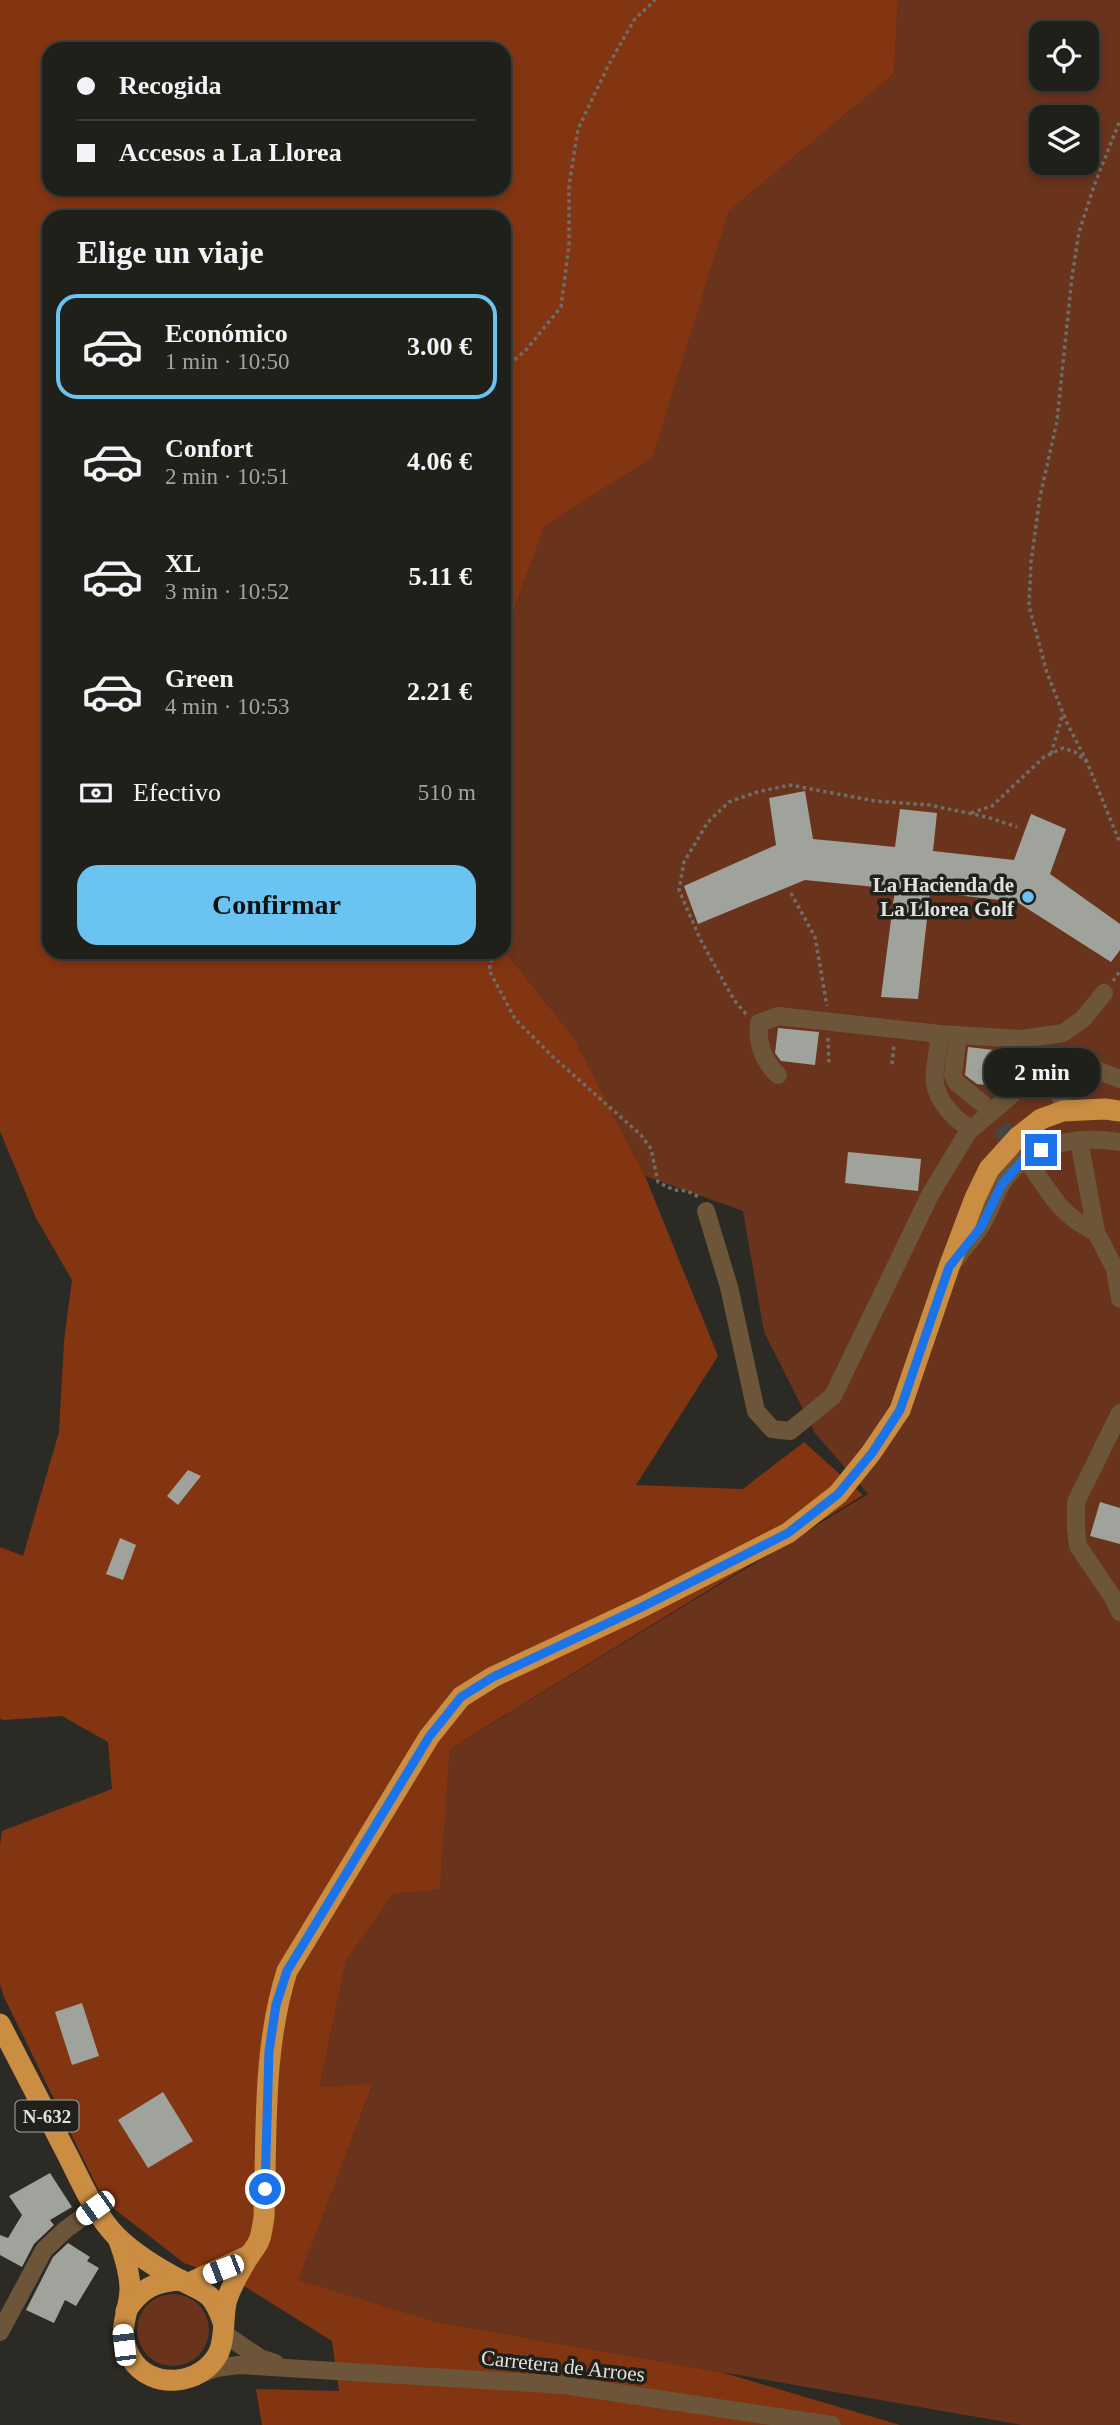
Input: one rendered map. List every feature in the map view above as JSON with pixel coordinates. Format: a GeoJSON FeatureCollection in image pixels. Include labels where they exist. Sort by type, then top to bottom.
{"type":"FeatureCollection","features":[{"type":"Feature","properties":{"kind":"highway"},"geometry":{"type":"LineString","coordinates":[[118,2238],[127,2266],[130,2290],[122,2328],[124,2345],[132,2361],[145,2372],[161,2379],[178,2381],[195,2376],[209,2366],[219,2352],[227,2299],[260,2240],[264,2217],[269,2051],[276,2005],[287,1971],[429,1737],[461,1697],[493,1677],[642,1607],[788,1533],[838,1494],[872,1453],[900,1410],[949,1267],[989,1169],[1018,1137],[1041,1119],[1063,1111],[1120,1111]]}},
{"type":"Feature","properties":{"kind":"highway","name":"N-632"},"geometry":{"type":"LineString","coordinates":[[0,2024],[95,2208],[118,2238]]}},
{"type":"Feature","properties":{"kind":"highway"},"geometry":{"type":"LineString","coordinates":[[118,2238],[209,2295],[218,2308],[223,2328]]}},
{"type":"Feature","properties":{"kind":"highway"},"geometry":{"type":"LineString","coordinates":[[126,2311],[136,2296],[149,2286],[165,2280],[185,2282],[250,2255]]}},
{"type":"Feature","properties":{"kind":"street"},"geometry":{"type":"LineString","coordinates":[[778,1075],[766,1064],[757,1036],[758,1023],[778,1016],[949,1035],[1021,1039],[1063,1033],[1083,1018],[1104,993]]}},
{"type":"Feature","properties":{"kind":"street"},"geometry":{"type":"LineString","coordinates":[[949,1035],[956,1083],[984,1105]]}},
{"type":"Feature","properties":{"kind":"street"},"geometry":{"type":"LineString","coordinates":[[949,1035],[935,1085],[953,1117],[962,1125],[972,1128]]}},
{"type":"Feature","properties":{"kind":"street"},"geometry":{"type":"LineString","coordinates":[[706,1211],[729,1287],[756,1411],[772,1429],[790,1431],[833,1396],[931,1193],[972,1128],[1038,1072],[1058,1066],[1091,1068],[1120,1079]]}},
{"type":"Feature","properties":{"kind":"street"},"geometry":{"type":"LineString","coordinates":[[1058,1066],[1063,1111]]}},
{"type":"Feature","properties":{"kind":"street"},"geometry":{"type":"LineString","coordinates":[[949,1267],[981,1227],[1002,1184],[1025,1158],[1058,1142],[1098,1138],[1120,1142]]}},
{"type":"Feature","properties":{"kind":"street"},"geometry":{"type":"LineString","coordinates":[[1079,1140],[1096,1232],[1115,1269],[1120,1299]]}},
{"type":"Feature","properties":{"kind":"street"},"geometry":{"type":"LineString","coordinates":[[1031,1166],[1063,1212],[1096,1232]]}},
{"type":"Feature","properties":{"kind":"street"},"geometry":{"type":"LineString","coordinates":[[1120,1413],[1076,1502],[1078,1546],[1120,1612]]}},
{"type":"Feature","properties":{"kind":"street"},"geometry":{"type":"LineString","coordinates":[[0,2332],[44,2250],[95,2208]]}},
{"type":"Feature","properties":{"kind":"street"},"geometry":{"type":"LineString","coordinates":[[223,2328],[260,2358],[288,2367]]}},
{"type":"Feature","properties":{"kind":"street","name":"Carretera de Arroes"},"geometry":{"type":"LineString","coordinates":[[195,2376],[216,2368],[239,2365],[565,2385],[832,2425]]}},
{"type":"Feature","properties":{"kind":"path"},"geometry":{"type":"LineString","coordinates":[[511,363],[526,350],[561,307],[569,245],[569,186],[578,129],[608,66],[634,20],[655,0]]}},
{"type":"Feature","properties":{"kind":"path"},"geometry":{"type":"LineString","coordinates":[[1120,120],[1079,232],[1057,421],[1040,497],[1031,562],[1029,606],[1047,673],[1120,843]]}},
{"type":"Feature","properties":{"kind":"path"},"geometry":{"type":"LineString","coordinates":[[1051,754],[1063,713]]}},
{"type":"Feature","properties":{"kind":"path"},"geometry":{"type":"LineString","coordinates":[[969,813],[992,806],[1044,757],[1063,748],[1075,752],[1087,762]]}},
{"type":"Feature","properties":{"kind":"path"},"geometry":{"type":"LineString","coordinates":[[758,1023],[734,1000],[700,939],[679,890],[684,862],[708,822],[729,802],[757,792],[790,785],[875,801],[929,805],[1017,827]]}},
{"type":"Feature","properties":{"kind":"path"},"geometry":{"type":"LineString","coordinates":[[791,892],[815,937],[828,1021],[829,1066]]}},
{"type":"Feature","properties":{"kind":"path"},"geometry":{"type":"LineString","coordinates":[[492,959],[489,970],[516,1019],[552,1056],[641,1135],[651,1149],[658,1182],[699,1197],[706,1211]]}},
{"type":"Feature","properties":{"kind":"shaded area"},"geometry":{"type":"Polygon","coordinates":[[[0,0],[898,0],[894,74],[729,211],[653,457],[544,527],[512,616],[511,628],[511,210],[42,210],[42,959],[511,959],[574,1038],[645,1176],[718,1356],[636,1485],[743,1489],[804,1442],[863,1495],[450,1749],[440,1890],[393,1894],[346,1961],[320,2087],[373,2084],[298,2280],[437,2322],[721,2372],[900,2425],[262,2425],[256,2389],[339,2391],[332,2341],[244,2286],[184,2263],[104,2201],[0,1984],[2,1831],[112,1789],[108,1742],[62,1716],[0,1719],[0,1547],[23,1556],[59,1432],[64,1341],[72,1280],[36,1218],[0,1131],[0,0]]]}},
{"type":"Feature","properties":{"kind":"shaded area"},"geometry":{"type":"Polygon","coordinates":[[[898,0],[1120,0],[1120,2425],[1022,2425],[437,2322],[297,2280],[373,2085],[320,2088],[346,1961],[393,1894],[440,1890],[450,1749],[868,1494],[815,1433],[764,1332],[743,1211],[645,1176],[574,1038],[511,959],[512,616],[544,527],[653,457],[729,211],[894,74],[898,0]]]}},
{"type":"Feature","properties":{"kind":"shaded area"},"geometry":{"type":"Polygon","coordinates":[[[173,2294],[193,2300],[203,2310],[209,2330],[203,2350],[193,2360],[173,2366],[153,2360],[143,2350],[137,2330],[143,2310],[153,2300],[173,2294]]]}},
{"type":"Feature","properties":{"kind":"building","name":"La Hacienda de La Llorea Golf"},"geometry":{"type":"Polygon","coordinates":[[[805,791],[813,839],[895,847],[900,809],[937,813],[933,851],[1014,860],[1031,814],[1066,829],[1050,874],[1120,924],[1120,950],[1111,962],[1017,902],[930,892],[918,999],[881,997],[895,889],[805,880],[698,924],[684,886],[776,845],[769,798],[805,791]]]}},
{"type":"Feature","properties":{"kind":"building"},"geometry":{"type":"Polygon","coordinates":[[[778,1028],[819,1032],[815,1065],[781,1061],[775,1053],[778,1028]]]}},
{"type":"Feature","properties":{"kind":"building"},"geometry":{"type":"Polygon","coordinates":[[[968,1047],[1012,1052],[1009,1082],[1003,1087],[977,1084],[965,1075],[968,1047]]]}},
{"type":"Feature","properties":{"kind":"building"},"geometry":{"type":"Polygon","coordinates":[[[848,1152],[921,1159],[918,1191],[845,1183],[848,1152]]]}},
{"type":"Feature","properties":{"kind":"building"},"geometry":{"type":"Polygon","coordinates":[[[188,1470],[201,1476],[178,1505],[167,1496],[188,1470]]]}},
{"type":"Feature","properties":{"kind":"building"},"geometry":{"type":"Polygon","coordinates":[[[1100,1502],[1120,1508],[1120,1544],[1090,1536],[1100,1502]]]}},
{"type":"Feature","properties":{"kind":"building"},"geometry":{"type":"Polygon","coordinates":[[[120,1538],[136,1545],[123,1580],[106,1574],[120,1538]]]}},
{"type":"Feature","properties":{"kind":"building"},"geometry":{"type":"Polygon","coordinates":[[[82,2003],[99,2056],[72,2065],[55,2012],[82,2003]]]}},
{"type":"Feature","properties":{"kind":"building"},"geometry":{"type":"Polygon","coordinates":[[[163,2092],[193,2141],[148,2168],[118,2120],[163,2092]]]}},
{"type":"Feature","properties":{"kind":"building"},"geometry":{"type":"Polygon","coordinates":[[[50,2173],[72,2207],[50,2220],[54,2225],[34,2244],[22,2267],[0,2255],[0,2235],[8,2238],[22,2215],[9,2196],[50,2173]]]}},
{"type":"Feature","properties":{"kind":"building"},"geometry":{"type":"Polygon","coordinates":[[[68,2243],[90,2257],[87,2261],[99,2268],[76,2306],[65,2300],[54,2323],[26,2310],[53,2257],[68,2243]]]}},
{"type":"Feature","properties":{"kind":"tunnel"},"geometry":{"type":"LineString","coordinates":[[984,1105],[1020,1152]]}},
{"type":"Feature","properties":{"kind":"place","name":"La Hacienda de La Llorea Golf"},"geometry":{"type":"Point","coordinates":[1028,897]}},
{"type":"Feature","properties":{"kind":"route"},"geometry":{"type":"LineString","coordinates":[[265,2189],[269,2051],[276,2005],[287,1971],[429,1737],[461,1697],[493,1677],[642,1607],[788,1533],[838,1494],[872,1453],[900,1410],[949,1267],[981,1227],[1002,1184],[1025,1158],[1041,1150]]}}]}
